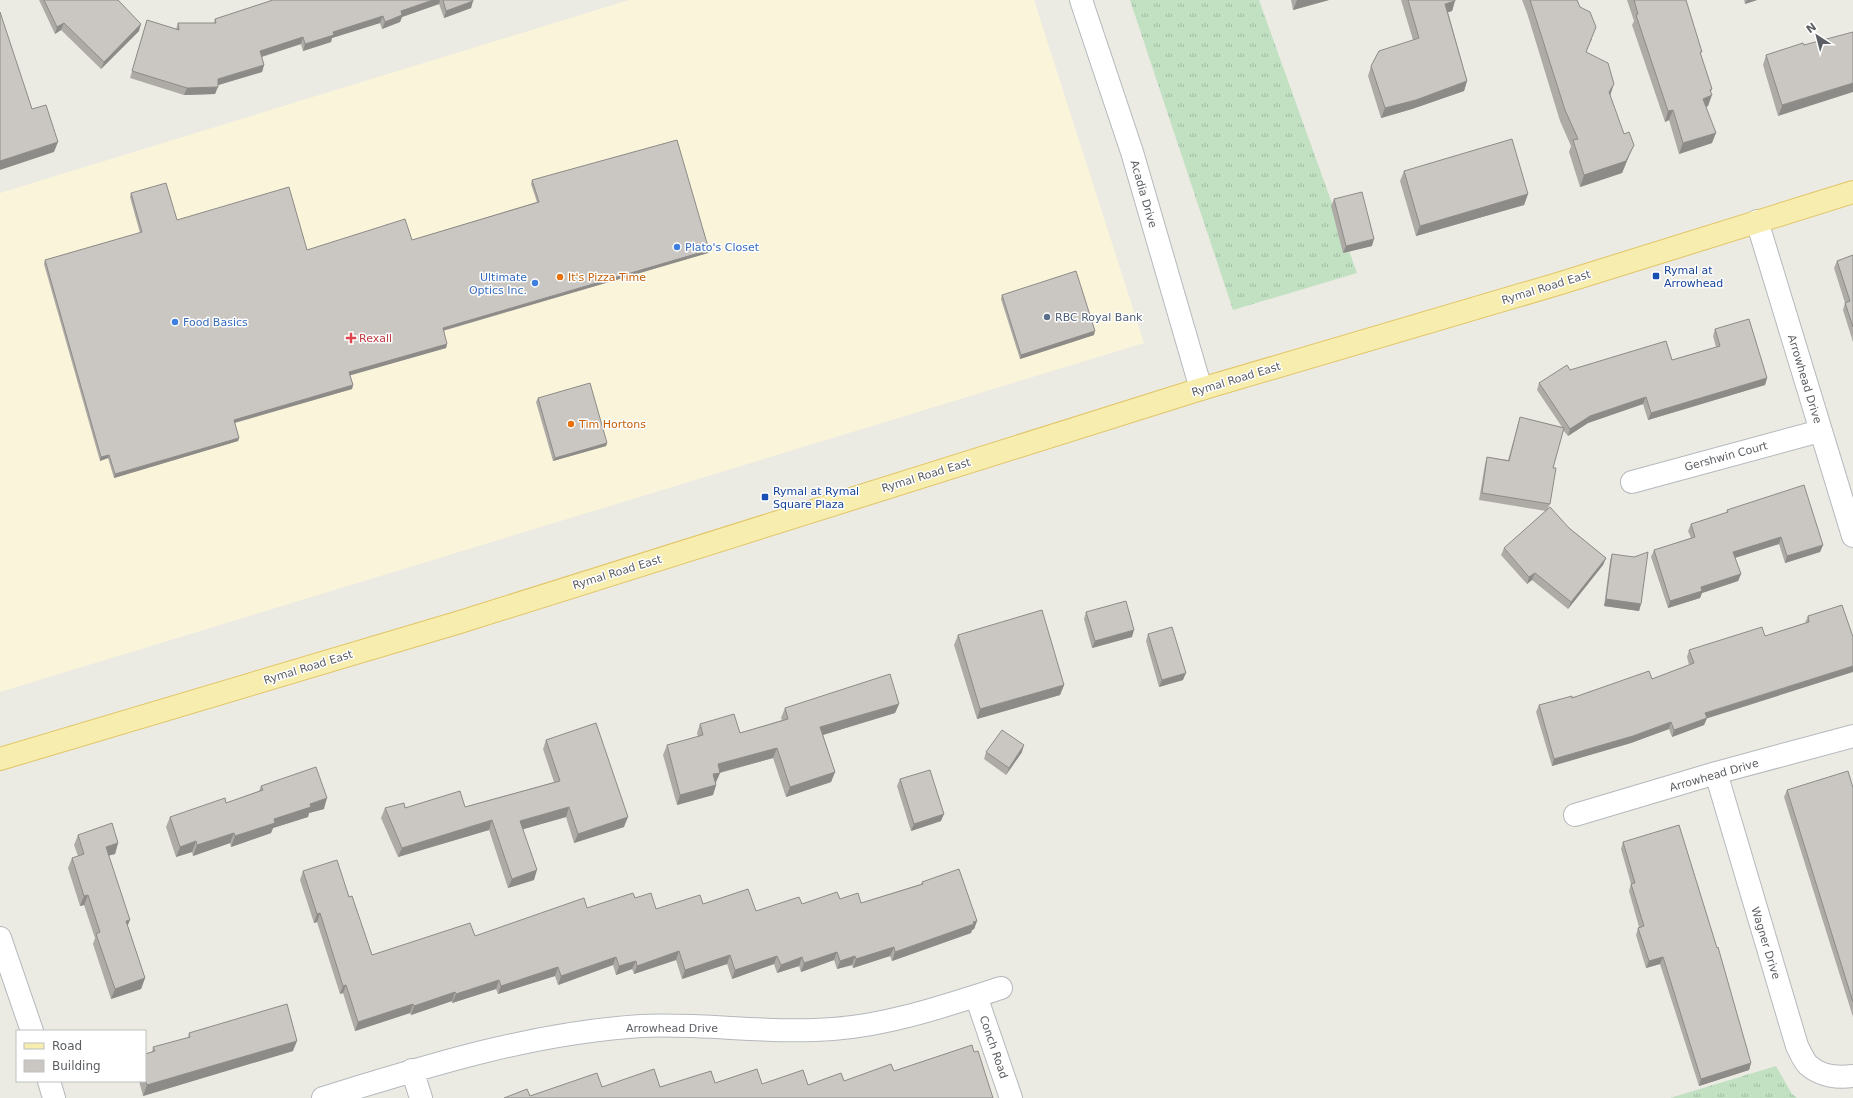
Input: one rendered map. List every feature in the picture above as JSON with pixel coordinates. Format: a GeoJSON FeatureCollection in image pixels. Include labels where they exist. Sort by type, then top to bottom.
{"type":"FeatureCollection","features":[{"type":"Feature","properties":{"kind":"main road","name":"Rymal Road East"},"geometry":{"type":"LineString","coordinates":[[0,759],[460,622],[1201,390],[1561,283],[1853,192]]}},
{"type":"Feature","properties":{"kind":"street","name":"Acadia Drive"},"geometry":{"type":"LineString","coordinates":[[1081,0],[1132,152],[1201,390]]}},
{"type":"Feature","properties":{"kind":"street","name":"Arrowhead Drive"},"geometry":{"type":"LineString","coordinates":[[1757,221],[1853,536]]}},
{"type":"Feature","properties":{"kind":"street","name":"Gershwin Court"},"geometry":{"type":"LineString","coordinates":[[1632,482],[1820,431]]}},
{"type":"Feature","properties":{"kind":"street","name":"Arrowhead Drive"},"geometry":{"type":"LineString","coordinates":[[1575,815],[1853,736]]}},
{"type":"Feature","properties":{"kind":"street","name":"Wagner Drive"},"geometry":{"type":"LineString","coordinates":[[1716,774],[1797,1046],[1808,1065],[1825,1074],[1842,1078],[1853,1076]]}},
{"type":"Feature","properties":{"kind":"street"},"geometry":{"type":"LineString","coordinates":[[0,938],[32,1030]]}},
{"type":"Feature","properties":{"kind":"street","name":"Arrowhead Drive"},"geometry":{"type":"LineString","coordinates":[[323,1098],[412,1070],[475,1053],[560,1036],[642,1026],[831,1030],[863,1026],[1001,988]]}},
{"type":"Feature","properties":{"kind":"street","name":"Conch Road"},"geometry":{"type":"LineString","coordinates":[[976,996],[1011,1098]]}},
{"type":"Feature","properties":{"kind":"street"},"geometry":{"type":"LineString","coordinates":[[412,1070],[421,1098]]}},
{"type":"Feature","properties":{"kind":"street"},"geometry":{"type":"LineString","coordinates":[[49,1082],[54,1098]]}},
{"type":"Feature","properties":{"kind":"shaded area"},"geometry":{"type":"Polygon","coordinates":[[[629,0],[1034,0],[1144,343],[0,692],[0,193],[629,0]]]}},
{"type":"Feature","properties":{"kind":"green space"},"geometry":{"type":"Polygon","coordinates":[[[1130,0],[1259,0],[1357,273],[1233,310],[1130,0]]]}},
{"type":"Feature","properties":{"kind":"green space"},"geometry":{"type":"Polygon","coordinates":[[[1776,1066],[1792,1094],[1797,1098],[1670,1098],[1776,1066]]]}},
{"type":"Feature","properties":{"kind":"building"},"geometry":{"type":"Polygon","coordinates":[[[44,0],[118,0],[141,24],[104,62],[64,23],[57,27],[44,0]]]}},
{"type":"Feature","properties":{"kind":"building"},"geometry":{"type":"Polygon","coordinates":[[[273,0],[433,0],[401,11],[402,15],[385,22],[383,16],[333,32],[334,35],[305,44],[303,37],[260,51],[264,65],[218,79],[218,87],[187,88],[132,71],[147,20],[179,30],[178,23],[216,23],[215,19],[273,0]]]}},
{"type":"Feature","properties":{"kind":"building"},"geometry":{"type":"Polygon","coordinates":[[[443,0],[473,0],[473,1],[446,11],[443,0]]]}},
{"type":"Feature","properties":{"kind":"building"},"geometry":{"type":"Polygon","coordinates":[[[1408,0],[1455,0],[1445,4],[1467,81],[1416,100],[1385,108],[1371,66],[1379,51],[1419,38],[1408,0]]]}},
{"type":"Feature","properties":{"kind":"building"},"geometry":{"type":"Polygon","coordinates":[[[1530,0],[1577,0],[1580,7],[1590,12],[1596,27],[1586,52],[1608,63],[1614,84],[1609,92],[1624,134],[1629,132],[1634,145],[1626,161],[1584,175],[1573,140],[1578,139],[1565,110],[1530,0]]]}},
{"type":"Feature","properties":{"kind":"building"},"geometry":{"type":"Polygon","coordinates":[[[1634,0],[1686,0],[1712,89],[1710,90],[1712,95],[1703,99],[1716,133],[1683,143],[1673,110],[1668,111],[1636,15],[1638,14],[1634,0]]]}},
{"type":"Feature","properties":{"kind":"building"},"geometry":{"type":"Polygon","coordinates":[[[0,12],[32,109],[46,105],[58,142],[0,161],[0,12]]]}},
{"type":"Feature","properties":{"kind":"building"},"geometry":{"type":"Polygon","coordinates":[[[1853,32],[1853,83],[1782,105],[1766,55],[1803,43],[1804,45],[1853,32]]]}},
{"type":"Feature","properties":{"kind":"building"},"geometry":{"type":"Polygon","coordinates":[[[1512,139],[1528,194],[1420,226],[1404,171],[1512,139]]]}},
{"type":"Feature","properties":{"kind":"building"},"geometry":{"type":"Polygon","coordinates":[[[677,140],[709,250],[443,328],[447,344],[349,372],[353,385],[234,420],[239,438],[115,474],[109,455],[101,457],[45,260],[142,232],[131,193],[166,183],[177,220],[289,187],[307,250],[405,219],[412,240],[539,202],[532,180],[677,140]]]}},
{"type":"Feature","properties":{"kind":"building"},"geometry":{"type":"Polygon","coordinates":[[[1362,192],[1374,239],[1346,246],[1334,199],[1362,192]]]}},
{"type":"Feature","properties":{"kind":"building"},"geometry":{"type":"Polygon","coordinates":[[[1853,255],[1853,327],[1845,303],[1850,301],[1837,261],[1853,255]]]}},
{"type":"Feature","properties":{"kind":"building","name":"RBC Royal Bank"},"geometry":{"type":"Polygon","coordinates":[[[1076,271],[1095,331],[1021,355],[1002,295],[1076,271]]]}},
{"type":"Feature","properties":{"kind":"building"},"geometry":{"type":"Polygon","coordinates":[[[1749,319],[1767,378],[1651,413],[1646,397],[1590,416],[1570,429],[1539,383],[1567,365],[1570,370],[1666,341],[1672,360],[1720,346],[1715,329],[1749,319]]]}},
{"type":"Feature","properties":{"kind":"building","name":"Tim Hortons"},"geometry":{"type":"Polygon","coordinates":[[[590,383],[607,443],[555,458],[538,398],[590,383]]]}},
{"type":"Feature","properties":{"kind":"building"},"geometry":{"type":"Polygon","coordinates":[[[1520,417],[1564,428],[1553,468],[1556,468],[1550,504],[1482,493],[1487,457],[1509,461],[1520,417]]]}},
{"type":"Feature","properties":{"kind":"building"},"geometry":{"type":"Polygon","coordinates":[[[1804,485],[1823,545],[1787,556],[1781,537],[1733,552],[1741,574],[1701,587],[1702,591],[1670,601],[1654,550],[1695,537],[1691,524],[1728,512],[1727,510],[1804,485]]]}},
{"type":"Feature","properties":{"kind":"building"},"geometry":{"type":"Polygon","coordinates":[[[1550,507],[1569,528],[1606,558],[1571,602],[1535,573],[1529,577],[1504,548],[1550,507]]]}},
{"type":"Feature","properties":{"kind":"building"},"geometry":{"type":"Polygon","coordinates":[[[1648,552],[1641,604],[1606,599],[1612,554],[1634,557],[1648,552]]]}},
{"type":"Feature","properties":{"kind":"building"},"geometry":{"type":"Polygon","coordinates":[[[1126,601],[1134,630],[1095,641],[1086,612],[1126,601]]]}},
{"type":"Feature","properties":{"kind":"building"},"geometry":{"type":"Polygon","coordinates":[[[1842,605],[1853,637],[1853,666],[1705,713],[1707,718],[1674,730],[1671,722],[1633,736],[1554,759],[1539,705],[1572,696],[1572,698],[1649,671],[1652,679],[1694,663],[1689,650],[1762,627],[1765,636],[1809,622],[1808,616],[1842,605]]]}},
{"type":"Feature","properties":{"kind":"building"},"geometry":{"type":"Polygon","coordinates":[[[1042,610],[1064,685],[980,709],[958,635],[1042,610]]]}},
{"type":"Feature","properties":{"kind":"building"},"geometry":{"type":"Polygon","coordinates":[[[1172,627],[1186,673],[1162,680],[1148,634],[1172,627]]]}},
{"type":"Feature","properties":{"kind":"building"},"geometry":{"type":"Polygon","coordinates":[[[890,674],[899,704],[820,727],[835,772],[790,787],[777,748],[718,764],[720,773],[713,774],[716,785],[680,795],[667,745],[703,735],[700,724],[734,714],[740,733],[788,719],[785,708],[890,674]]]}},
{"type":"Feature","properties":{"kind":"building"},"geometry":{"type":"Polygon","coordinates":[[[596,723],[628,817],[578,834],[569,807],[520,821],[537,870],[512,879],[492,820],[402,848],[385,808],[404,803],[405,808],[460,791],[465,807],[560,781],[546,740],[596,723]]]}},
{"type":"Feature","properties":{"kind":"building"},"geometry":{"type":"Polygon","coordinates":[[[1002,730],[1024,745],[1009,768],[986,752],[1002,730]]]}},
{"type":"Feature","properties":{"kind":"building"},"geometry":{"type":"Polygon","coordinates":[[[316,767],[327,798],[310,804],[311,807],[274,819],[275,823],[235,836],[234,833],[197,845],[196,841],[180,847],[170,817],[225,798],[226,803],[263,790],[261,786],[316,767]]]}},
{"type":"Feature","properties":{"kind":"building"},"geometry":{"type":"Polygon","coordinates":[[[930,770],[944,814],[914,824],[900,779],[930,770]]]}},
{"type":"Feature","properties":{"kind":"building"},"geometry":{"type":"Polygon","coordinates":[[[1848,771],[1853,788],[1853,1002],[1787,790],[1848,771]]]}},
{"type":"Feature","properties":{"kind":"building"},"geometry":{"type":"Polygon","coordinates":[[[112,823],[118,843],[106,847],[130,920],[126,921],[145,978],[115,989],[96,934],[100,932],[88,895],[84,896],[72,858],[84,854],[78,835],[112,823]]]}},
{"type":"Feature","properties":{"kind":"building"},"geometry":{"type":"Polygon","coordinates":[[[1679,825],[1717,948],[1718,947],[1751,1063],[1701,1079],[1663,957],[1649,961],[1638,928],[1644,926],[1631,884],[1635,883],[1623,842],[1679,825]]]}},
{"type":"Feature","properties":{"kind":"building"},"geometry":{"type":"Polygon","coordinates":[[[337,860],[349,897],[352,896],[372,955],[470,923],[475,936],[584,898],[587,908],[633,893],[635,898],[651,893],[656,909],[700,895],[703,904],[748,889],[756,911],[799,897],[802,904],[837,892],[840,899],[858,893],[861,903],[923,884],[922,882],[959,869],[977,921],[973,922],[974,924],[895,952],[894,947],[856,959],[855,956],[840,961],[837,952],[804,963],[802,957],[781,965],[777,956],[735,970],[730,955],[685,970],[679,951],[637,966],[636,961],[619,966],[616,957],[561,976],[558,967],[501,986],[499,980],[456,994],[455,992],[414,1006],[413,1004],[358,1022],[346,985],[343,986],[320,913],[317,914],[303,871],[337,860]]]}},
{"type":"Feature","properties":{"kind":"building"},"geometry":{"type":"Polygon","coordinates":[[[287,1004],[297,1041],[147,1085],[146,1054],[155,1051],[153,1047],[190,1037],[189,1033],[287,1004]]]}},
{"type":"Feature","properties":{"kind":"building"},"geometry":{"type":"Polygon","coordinates":[[[972,1045],[974,1052],[978,1051],[993,1098],[504,1098],[527,1089],[530,1096],[597,1073],[602,1087],[654,1069],[660,1087],[711,1071],[715,1083],[757,1069],[762,1084],[803,1070],[808,1085],[841,1073],[844,1081],[891,1064],[894,1071],[972,1045]]]}},
{"type":"Feature","properties":{"kind":"place","name":"Plato's Closet"},"geometry":{"type":"Point","coordinates":[677,247]}},
{"type":"Feature","properties":{"kind":"place","name":"Rymal at Arrowhead"},"geometry":{"type":"Point","coordinates":[1656,276]}},
{"type":"Feature","properties":{"kind":"place","name":"It's Pizza Time"},"geometry":{"type":"Point","coordinates":[560,277]}},
{"type":"Feature","properties":{"kind":"place","name":"Ultimate Optics Inc."},"geometry":{"type":"Point","coordinates":[535,283]}},
{"type":"Feature","properties":{"kind":"place","name":"RBC Royal Bank"},"geometry":{"type":"Point","coordinates":[1047,317]}},
{"type":"Feature","properties":{"kind":"place","name":"Food Basics"},"geometry":{"type":"Point","coordinates":[175,322]}},
{"type":"Feature","properties":{"kind":"place","name":"Rexall"},"geometry":{"type":"Point","coordinates":[351,338]}},
{"type":"Feature","properties":{"kind":"place","name":"Tim Hortons"},"geometry":{"type":"Point","coordinates":[571,424]}},
{"type":"Feature","properties":{"kind":"place","name":"Rymal at Rymal Square Plaza"},"geometry":{"type":"Point","coordinates":[765,497]}}]}
